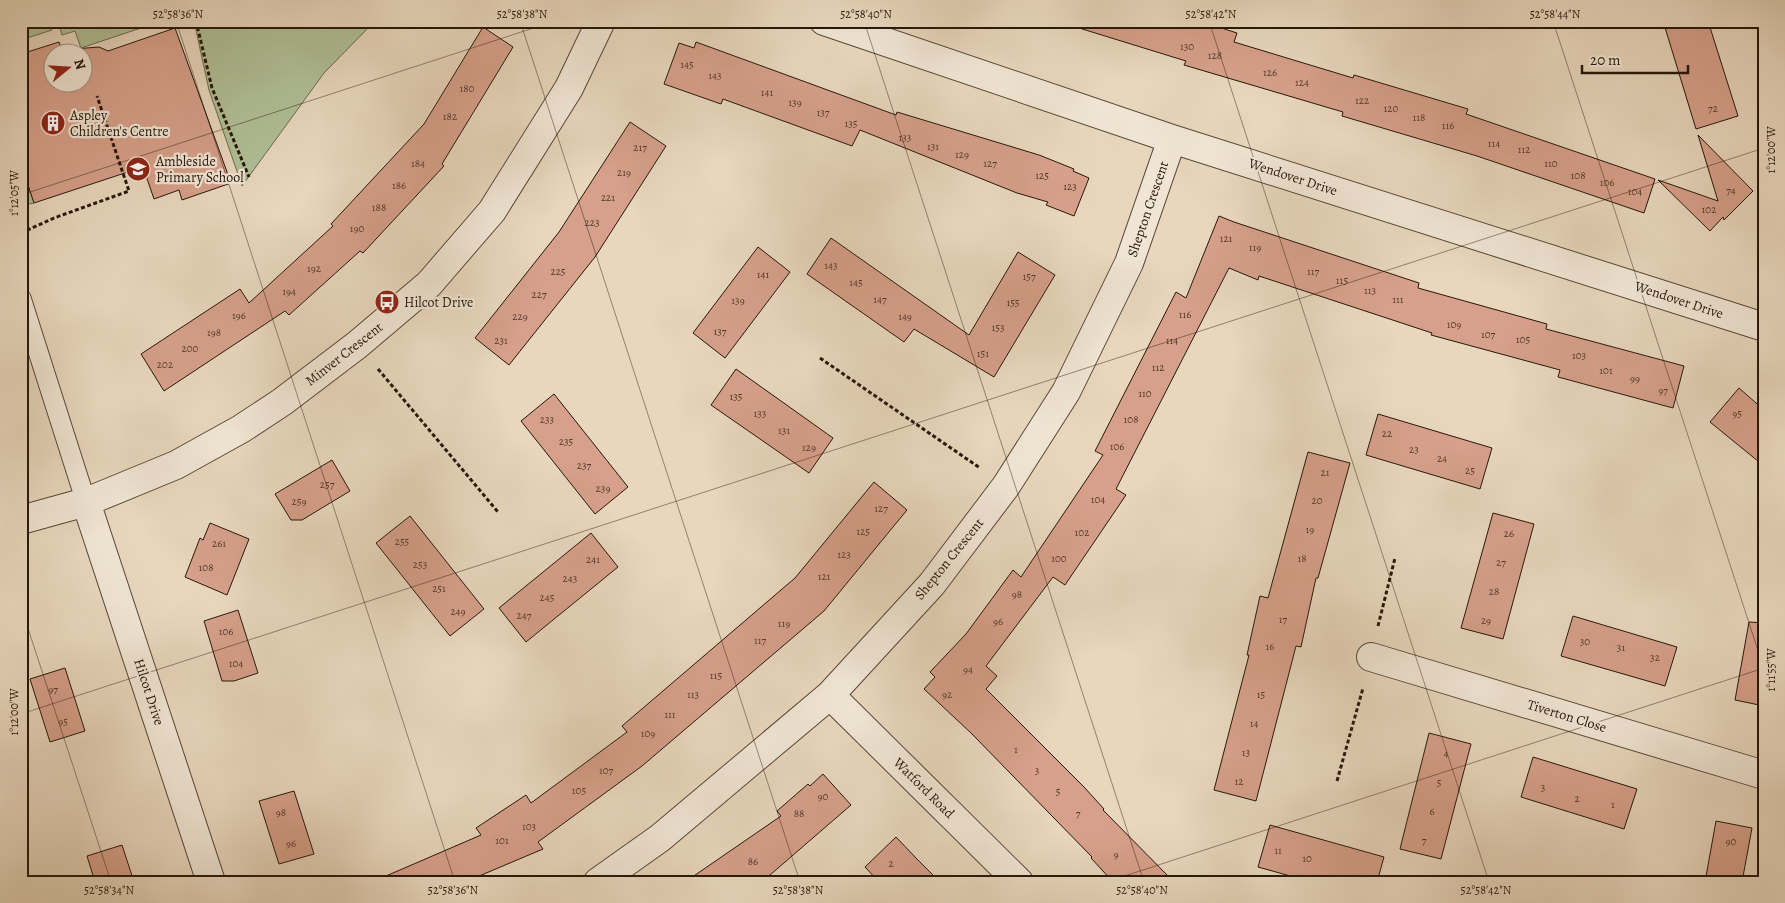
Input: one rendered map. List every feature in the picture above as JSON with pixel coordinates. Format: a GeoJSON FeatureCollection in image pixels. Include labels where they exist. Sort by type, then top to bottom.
{"type":"FeatureCollection","features":[{"type":"Feature","properties":{"kind":"street","name":"Minver Crescent"},"geometry":{"type":"LineString","coordinates":[[21,520],[86,502],[176,466],[241,429],[282,402],[357,346],[428,284],[492,211],[569,88],[601,21]]}},
{"type":"Feature","properties":{"kind":"street","name":"Wendover Drive"},"geometry":{"type":"LineString","coordinates":[[824,21],[1172,139],[1764,327]]}},
{"type":"Feature","properties":{"kind":"street","name":"Shepton Crescent"},"geometry":{"type":"LineString","coordinates":[[598,882],[660,838],[830,695],[932,584],[1006,486],[1066,392],[1129,263],[1172,139]]}},
{"type":"Feature","properties":{"kind":"street","name":"Hilcot Drive"},"geometry":{"type":"LineString","coordinates":[[86,502],[211,882]]}},
{"type":"Feature","properties":{"kind":"street","name":"Tiverton Close"},"geometry":{"type":"LineString","coordinates":[[1371,657],[1764,775]]}},
{"type":"Feature","properties":{"kind":"street","name":"Watford Road"},"geometry":{"type":"LineString","coordinates":[[830,695],[1019,882]]}},
{"type":"Feature","properties":{"kind":"lane"},"geometry":{"type":"LineString","coordinates":[[21,298],[86,502]]}},
{"type":"Feature","properties":{"kind":"path"},"geometry":{"type":"LineString","coordinates":[[196,21],[212,88],[249,177]]}},
{"type":"Feature","properties":{"kind":"path"},"geometry":{"type":"LineString","coordinates":[[21,233],[54,218],[129,191],[97,96]]}},
{"type":"Feature","properties":{"kind":"path"},"geometry":{"type":"LineString","coordinates":[[357,346],[498,512]]}},
{"type":"Feature","properties":{"kind":"path"},"geometry":{"type":"LineString","coordinates":[[820,358],[1006,486]]}},
{"type":"Feature","properties":{"kind":"green space"},"geometry":{"type":"Polygon","coordinates":[[[21,21],[48,21],[52,30],[21,40],[21,21]]]}},
{"type":"Feature","properties":{"kind":"green space"},"geometry":{"type":"Polygon","coordinates":[[[58,21],[162,21],[92,44],[92,42],[79,42],[75,31],[62,35],[58,21]]]}},
{"type":"Feature","properties":{"kind":"green space"},"geometry":{"type":"Polygon","coordinates":[[[194,21],[375,21],[324,73],[242,186],[209,90],[194,21]]]}},
{"type":"Feature","properties":{"kind":"green space"},"geometry":{"type":"Polygon","coordinates":[[[21,164],[34,203],[21,206],[21,164]]]}},
{"type":"Feature","properties":{"kind":"building"},"geometry":{"type":"Polygon","coordinates":[[[1080,21],[1200,21],[1237,33],[1234,42],[1353,78],[1354,75],[1468,109],[1466,114],[1655,179],[1644,213],[1477,156],[1342,116],[1343,112],[1184,65],[1186,61],[1079,28],[1080,21]]]}},
{"type":"Feature","properties":{"kind":"building"},"geometry":{"type":"Polygon","coordinates":[[[1663,21],[1708,21],[1738,116],[1696,129],[1663,21]]]}},
{"type":"Feature","properties":{"kind":"building"},"geometry":{"type":"Polygon","coordinates":[[[483,27],[513,47],[442,164],[444,166],[363,253],[360,251],[289,315],[285,311],[164,391],[141,354],[240,289],[249,303],[333,226],[331,224],[424,124],[483,27]]]}},
{"type":"Feature","properties":{"kind":"building"},"geometry":{"type":"Polygon","coordinates":[[[175,28],[231,183],[182,200],[179,190],[154,199],[143,167],[34,203],[21,164],[21,54],[42,47],[42,92],[92,92],[92,48],[99,47],[108,51],[175,28]]]}},
{"type":"Feature","properties":{"kind":"building"},"geometry":{"type":"Polygon","coordinates":[[[696,42],[896,115],[897,112],[1039,155],[1074,169],[1073,171],[1089,178],[1074,216],[1046,205],[1048,202],[1017,193],[860,130],[852,146],[723,99],[721,104],[664,84],[679,43],[694,48],[696,42]]]}},
{"type":"Feature","properties":{"kind":"building"},"geometry":{"type":"Polygon","coordinates":[[[630,122],[666,146],[595,257],[509,365],[475,338],[559,232],[630,122]]]}},
{"type":"Feature","properties":{"kind":"building"},"geometry":{"type":"Polygon","coordinates":[[[1698,135],[1753,191],[1710,231],[1658,180],[1718,201],[1698,135]]]}},
{"type":"Feature","properties":{"kind":"building"},"geometry":{"type":"Polygon","coordinates":[[[1219,216],[1419,283],[1418,288],[1547,324],[1546,329],[1684,366],[1673,408],[1558,377],[1560,370],[1431,335],[1432,333],[1259,276],[1258,280],[1229,268],[1116,489],[1126,495],[1065,585],[1053,577],[986,666],[997,676],[986,689],[1084,787],[1103,810],[1174,882],[1113,882],[1092,857],[972,734],[924,689],[935,677],[930,672],[966,634],[1013,570],[1021,577],[1103,455],[1095,451],[1176,292],[1186,298],[1219,216]]]}},
{"type":"Feature","properties":{"kind":"building"},"geometry":{"type":"Polygon","coordinates":[[[831,238],[969,335],[1018,252],[1055,275],[994,377],[914,329],[904,342],[807,274],[831,238]]]}},
{"type":"Feature","properties":{"kind":"building"},"geometry":{"type":"Polygon","coordinates":[[[758,247],[790,272],[725,358],[693,333],[758,247]]]}},
{"type":"Feature","properties":{"kind":"building"},"geometry":{"type":"Polygon","coordinates":[[[736,369],[833,438],[809,473],[711,405],[736,369]]]}},
{"type":"Feature","properties":{"kind":"building"},"geometry":{"type":"Polygon","coordinates":[[[1739,388],[1764,410],[1764,466],[1710,422],[1739,388]]]}},
{"type":"Feature","properties":{"kind":"building"},"geometry":{"type":"Polygon","coordinates":[[[554,394],[628,487],[595,514],[521,421],[554,394]]]}},
{"type":"Feature","properties":{"kind":"building"},"geometry":{"type":"Polygon","coordinates":[[[1378,414],[1492,448],[1480,489],[1366,455],[1378,414]]]}},
{"type":"Feature","properties":{"kind":"building"},"geometry":{"type":"Polygon","coordinates":[[[1308,452],[1350,463],[1318,578],[1316,578],[1301,647],[1296,646],[1256,801],[1214,790],[1249,655],[1247,655],[1260,596],[1268,598],[1308,452]]]}},
{"type":"Feature","properties":{"kind":"building"},"geometry":{"type":"Polygon","coordinates":[[[332,460],[350,491],[302,520],[291,520],[275,494],[332,460]]]}},
{"type":"Feature","properties":{"kind":"building"},"geometry":{"type":"Polygon","coordinates":[[[874,482],[907,510],[824,611],[642,766],[538,842],[543,849],[465,882],[372,882],[481,835],[476,828],[526,795],[531,803],[627,732],[622,726],[795,578],[874,482]]]}},
{"type":"Feature","properties":{"kind":"building"},"geometry":{"type":"Polygon","coordinates":[[[1493,513],[1534,524],[1503,639],[1461,628],[1493,513]]]}},
{"type":"Feature","properties":{"kind":"building"},"geometry":{"type":"Polygon","coordinates":[[[410,516],[484,609],[450,636],[376,543],[410,516]]]}},
{"type":"Feature","properties":{"kind":"building"},"geometry":{"type":"Polygon","coordinates":[[[210,523],[249,539],[227,595],[185,577],[200,538],[203,540],[210,523]]]}},
{"type":"Feature","properties":{"kind":"building"},"geometry":{"type":"Polygon","coordinates":[[[591,533],[618,567],[526,642],[499,608],[591,533]]]}},
{"type":"Feature","properties":{"kind":"building"},"geometry":{"type":"Polygon","coordinates":[[[238,610],[258,673],[234,681],[222,681],[204,621],[238,610]]]}},
{"type":"Feature","properties":{"kind":"building"},"geometry":{"type":"Polygon","coordinates":[[[1573,616],[1677,647],[1665,686],[1561,656],[1573,616]]]}},
{"type":"Feature","properties":{"kind":"building"},"geometry":{"type":"Polygon","coordinates":[[[1749,622],[1764,623],[1764,706],[1735,700],[1749,622]]]}},
{"type":"Feature","properties":{"kind":"building"},"geometry":{"type":"Polygon","coordinates":[[[65,668],[85,731],[50,742],[30,679],[65,668]]]}},
{"type":"Feature","properties":{"kind":"building"},"geometry":{"type":"Polygon","coordinates":[[[1429,733],[1471,744],[1441,859],[1400,849],[1429,733]]]}},
{"type":"Feature","properties":{"kind":"building"},"geometry":{"type":"Polygon","coordinates":[[[1533,757],[1637,789],[1624,829],[1521,797],[1533,757]]]}},
{"type":"Feature","properties":{"kind":"building"},"geometry":{"type":"Polygon","coordinates":[[[823,774],[851,805],[770,875],[761,882],[685,882],[781,816],[777,811],[808,784],[810,786],[823,774]]]}},
{"type":"Feature","properties":{"kind":"building"},"geometry":{"type":"Polygon","coordinates":[[[294,791],[314,854],[279,864],[259,801],[294,791]]]}},
{"type":"Feature","properties":{"kind":"building"},"geometry":{"type":"Polygon","coordinates":[[[1716,821],[1752,828],[1742,882],[1705,882],[1716,821]]]}},
{"type":"Feature","properties":{"kind":"building"},"geometry":{"type":"Polygon","coordinates":[[[1270,825],[1384,857],[1377,882],[1312,882],[1258,867],[1270,825]]]}},
{"type":"Feature","properties":{"kind":"building"},"geometry":{"type":"Polygon","coordinates":[[[896,837],[940,882],[879,882],[865,867],[896,837]]]}},
{"type":"Feature","properties":{"kind":"building"},"geometry":{"type":"Polygon","coordinates":[[[122,845],[134,882],[95,882],[87,856],[122,845]]]}},
{"type":"Feature","properties":{"kind":"place","name":"Aspley Children's Centre"},"geometry":{"type":"Point","coordinates":[53,123]}},
{"type":"Feature","properties":{"kind":"place","name":"Ambleside Primary School"},"geometry":{"type":"Point","coordinates":[138,169]}},
{"type":"Feature","properties":{"kind":"place","name":"Hilcot Drive"},"geometry":{"type":"Point","coordinates":[387,302]}}]}
